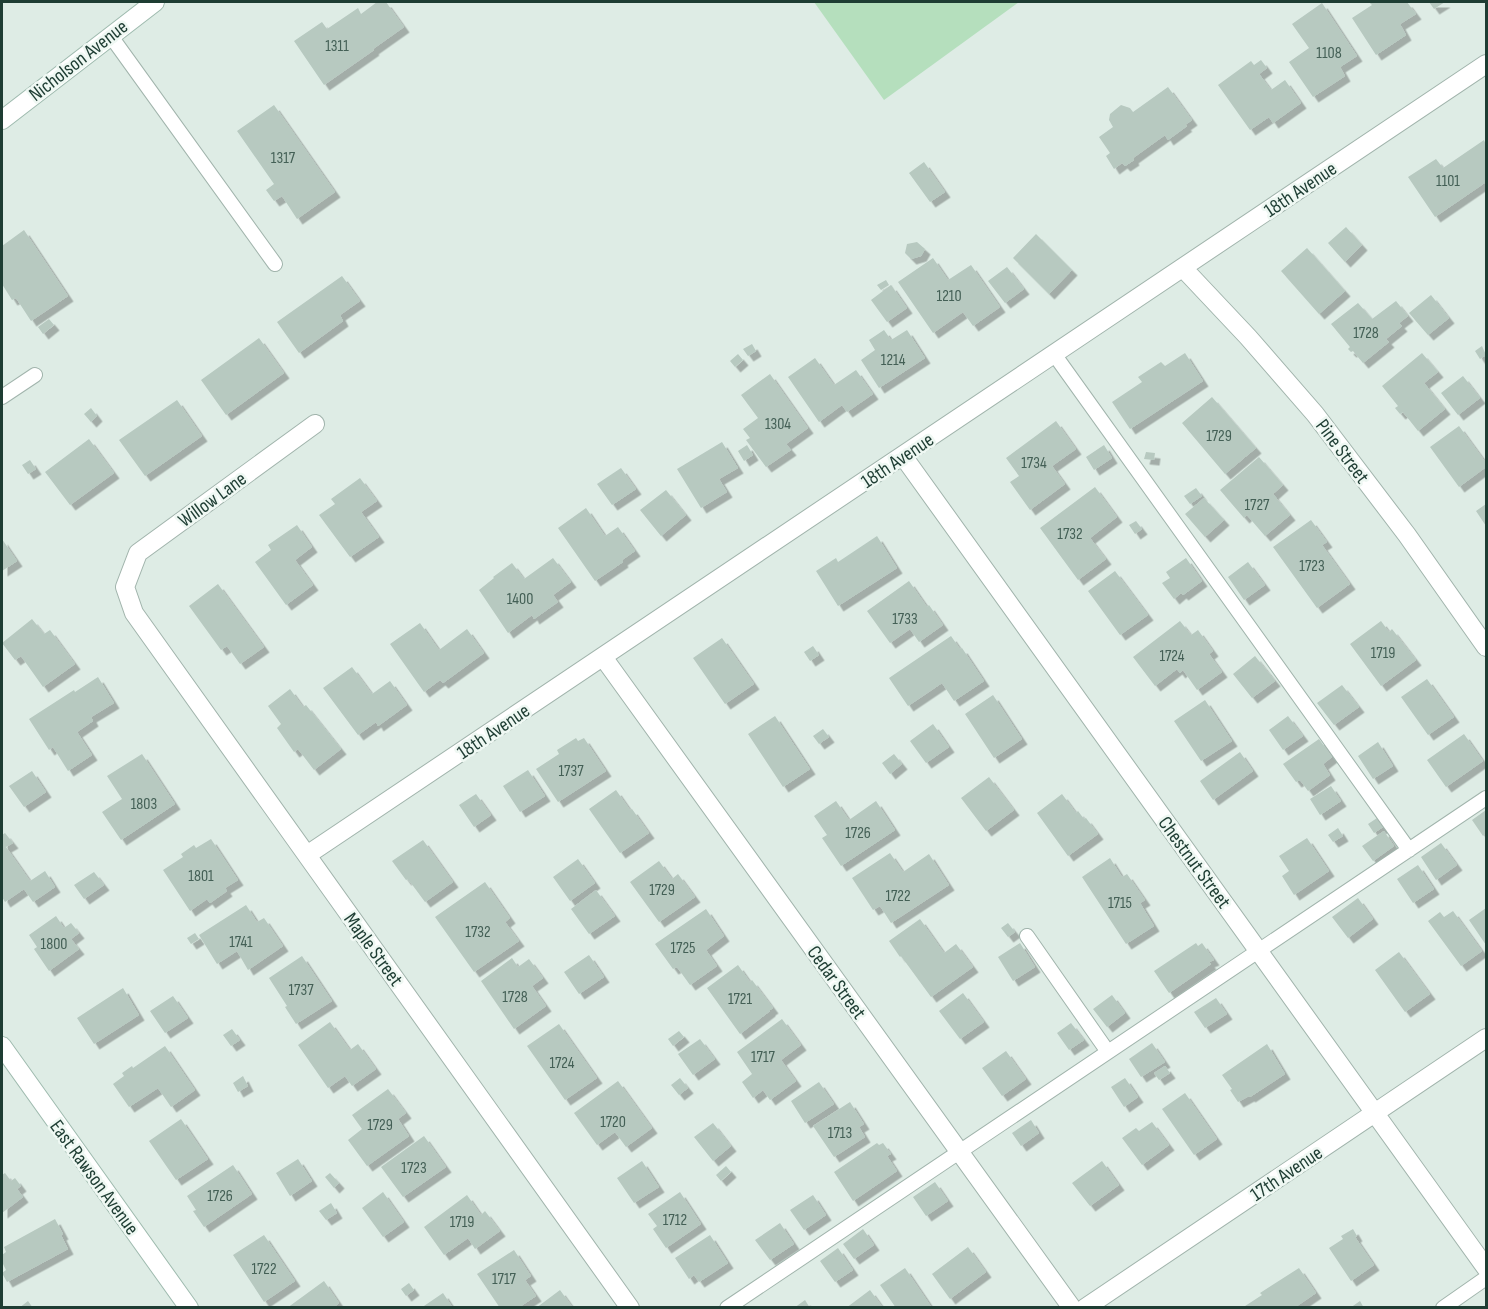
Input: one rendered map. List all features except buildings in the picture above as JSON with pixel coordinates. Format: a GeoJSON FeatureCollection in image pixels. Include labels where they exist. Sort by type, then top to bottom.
{"type":"FeatureCollection","features":[{"type":"Feature","properties":{"kind":"street","name":"Nicholson Avenue"},"geometry":{"type":"LineString","coordinates":[[2,120],[110,34],[155,2]]}},
{"type":"Feature","properties":{"kind":"street","name":"18th Avenue"},"geometry":{"type":"LineString","coordinates":[[307,855],[1486,64]]}},
{"type":"Feature","properties":{"kind":"street","name":"Pine Street"},"geometry":{"type":"LineString","coordinates":[[1183,268],[1248,337],[1315,414],[1407,535],[1486,647]]}},
{"type":"Feature","properties":{"kind":"street","name":"Willow Lane"},"geometry":{"type":"LineString","coordinates":[[125,587],[138,553],[315,424]]}},
{"type":"Feature","properties":{"kind":"street","name":"Chestnut Street"},"geometry":{"type":"LineString","coordinates":[[903,456],[1486,1268]]}},
{"type":"Feature","properties":{"kind":"street","name":"Maple Street"},"geometry":{"type":"LineString","coordinates":[[125,587],[134,613],[630,1308]]}},
{"type":"Feature","properties":{"kind":"street","name":"Cedar Street"},"geometry":{"type":"LineString","coordinates":[[603,657],[1072,1308]]}},
{"type":"Feature","properties":{"kind":"street","name":"17th Avenue"},"geometry":{"type":"LineString","coordinates":[[1085,1308],[1486,1038]]}},
{"type":"Feature","properties":{"kind":"street","name":"East Rawson Avenue"},"geometry":{"type":"LineString","coordinates":[[4,1053],[189,1308]]}},
{"type":"Feature","properties":{"kind":"lane"},"geometry":{"type":"LineString","coordinates":[[110,34],[275,264]]}},
{"type":"Feature","properties":{"kind":"lane"},"geometry":{"type":"LineString","coordinates":[[1054,354],[1409,850]]}},
{"type":"Feature","properties":{"kind":"lane"},"geometry":{"type":"LineString","coordinates":[[2,397],[35,375]]}},
{"type":"Feature","properties":{"kind":"lane"},"geometry":{"type":"LineString","coordinates":[[727,1308],[1486,798]]}},
{"type":"Feature","properties":{"kind":"lane"},"geometry":{"type":"LineString","coordinates":[[1027,936],[1108,1052]]}},
{"type":"Feature","properties":{"kind":"lane"},"geometry":{"type":"LineString","coordinates":[[1443,1308],[1486,1278]]}},
{"type":"Feature","properties":{"kind":"green space"},"geometry":{"type":"Polygon","coordinates":[[[814,2],[1019,2],[884,100],[814,2]]]}}]}
